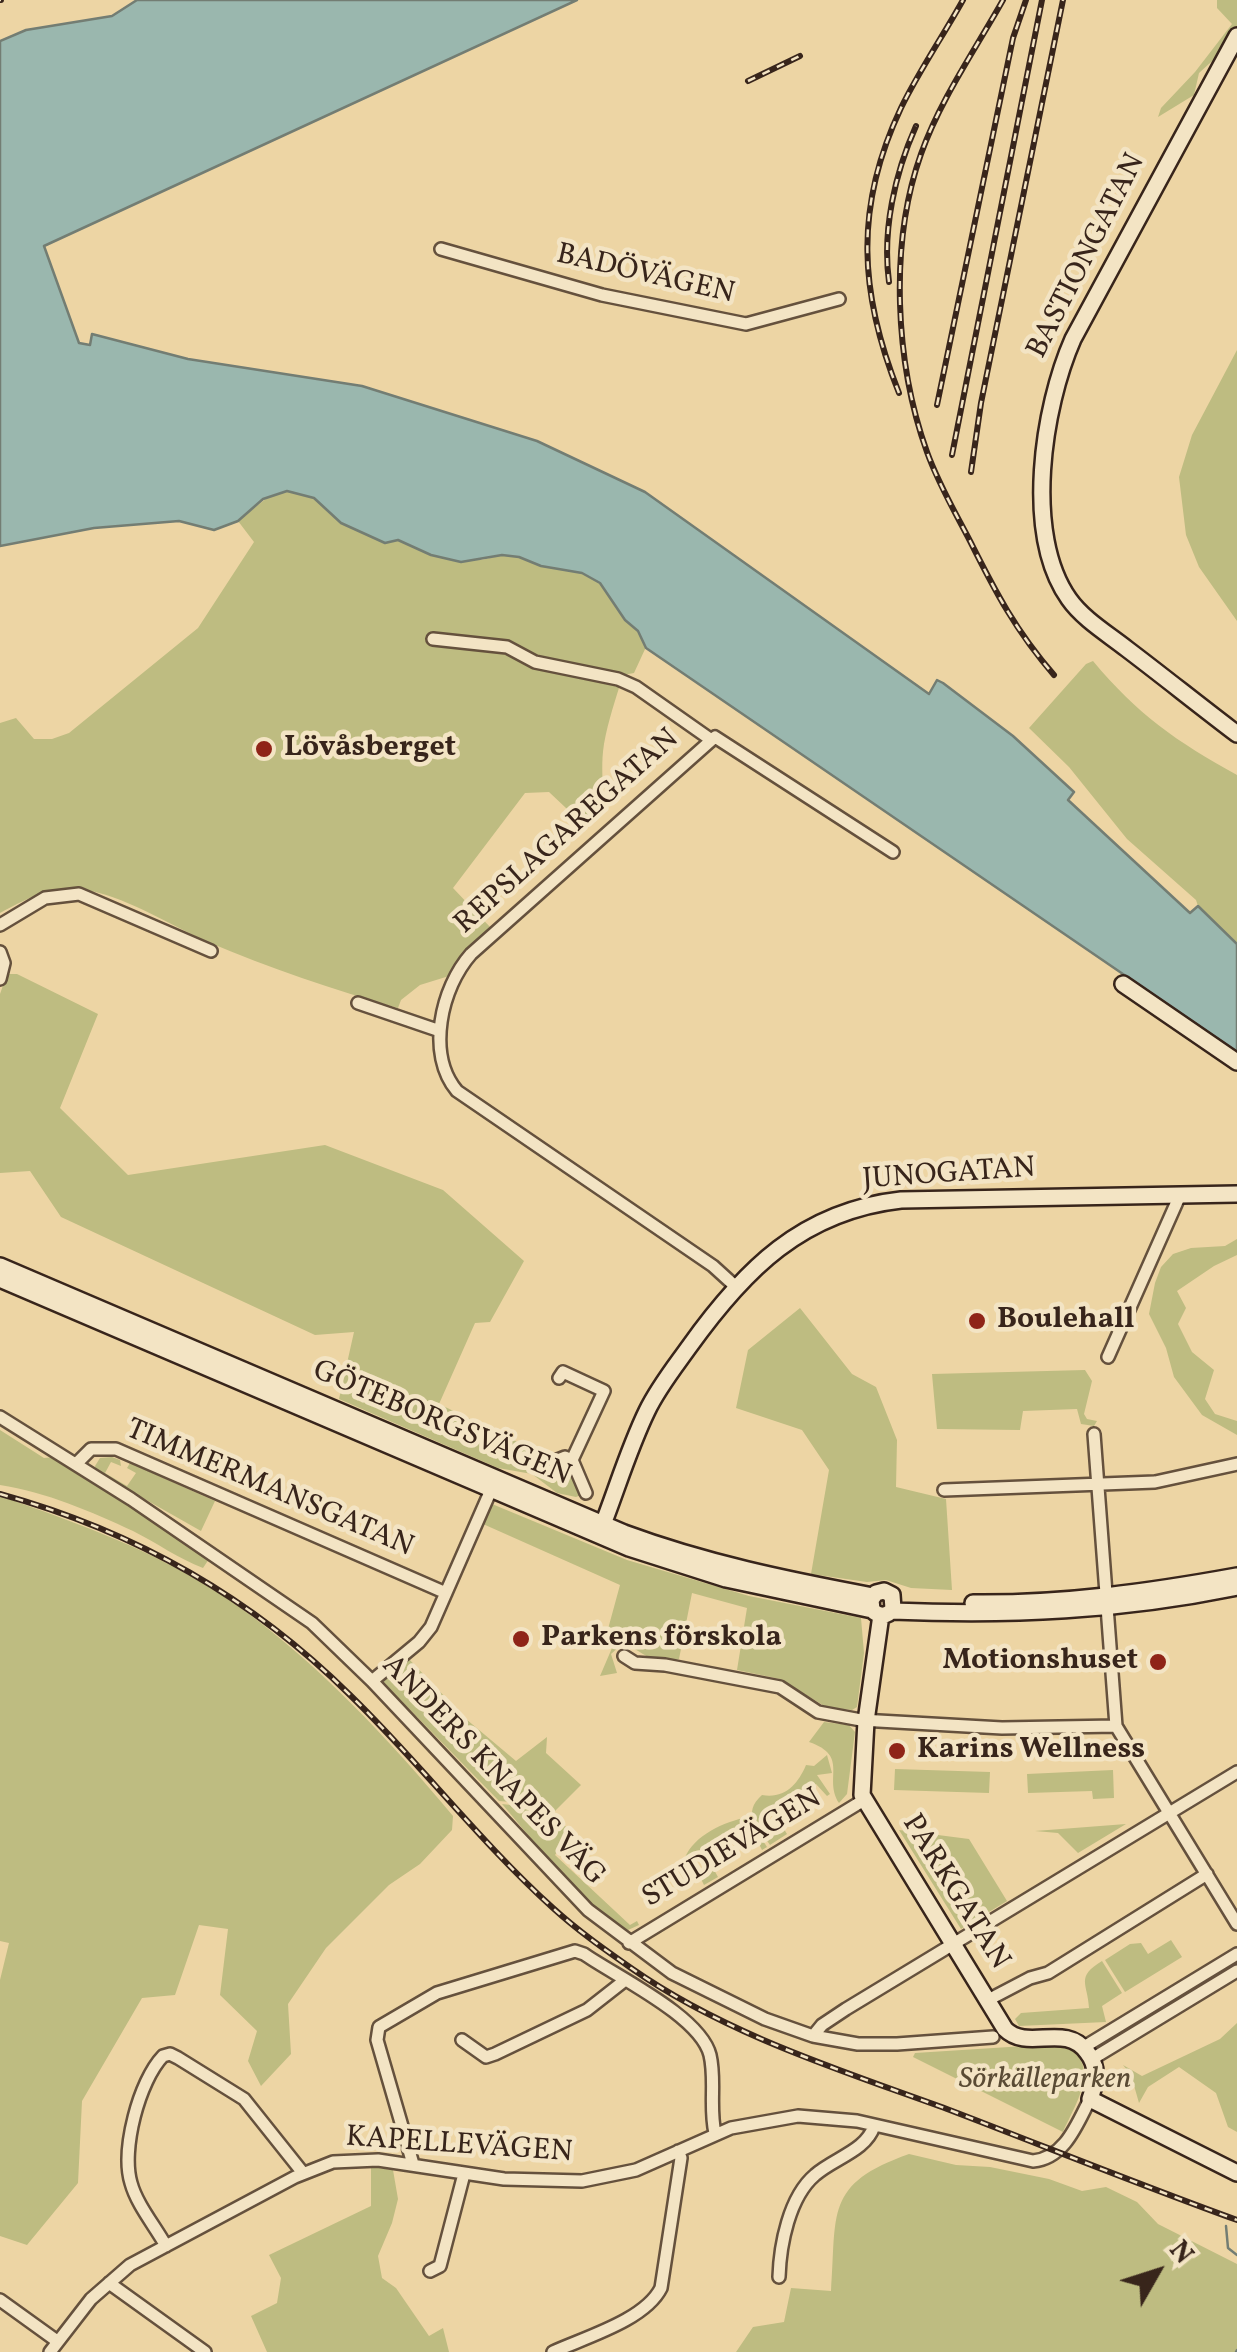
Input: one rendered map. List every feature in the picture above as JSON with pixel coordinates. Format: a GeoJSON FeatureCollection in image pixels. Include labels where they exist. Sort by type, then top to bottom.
{"type":"FeatureCollection","features":[{"type":"Feature","properties":{"kind":"main road","name":"BASTIONGATAN"},"geometry":{"type":"LineString","coordinates":[[1237,36],[1104,278],[1063,362],[1047,422],[1042,481],[1051,553],[1069,599],[1237,734]]}},
{"type":"Feature","properties":{"kind":"main road"},"geometry":{"type":"LineString","coordinates":[[1123,984],[1237,1062]]}},
{"type":"Feature","properties":{"kind":"main road","name":"JUNOGATAN"},"geometry":{"type":"LineString","coordinates":[[601,1530],[648,1409],[735,1286],[814,1226],[864,1206],[901,1200],[1237,1194]]}},
{"type":"Feature","properties":{"kind":"main road","name":"GÖTEBORGSVÄGEN"},"geometry":{"type":"LineString","coordinates":[[0,1266],[601,1530]]}},
{"type":"Feature","properties":{"kind":"main road","name":"GÖTEBORGSVÄGEN"},"geometry":{"type":"LineString","coordinates":[[0,1278],[491,1490],[726,1579],[882,1606],[990,1614],[1237,1588]]}},
{"type":"Feature","properties":{"kind":"main road","name":"GÖTEBORGSVÄGEN"},"geometry":{"type":"LineString","coordinates":[[1106,1603],[1237,1576]]}},
{"type":"Feature","properties":{"kind":"main road","name":"PARKGATAN"},"geometry":{"type":"LineString","coordinates":[[882,1606],[860,1780],[864,1800],[1012,2036],[1061,2036],[1088,2053]]}},
{"type":"Feature","properties":{"kind":"main road"},"geometry":{"type":"LineString","coordinates":[[1088,2053],[1096,2082],[1090,2099],[1237,2173]]}},
{"type":"Feature","properties":{"kind":"street","name":"BADÖVÄGEN"},"geometry":{"type":"LineString","coordinates":[[441,249],[602,296],[746,324],[839,299]]}},
{"type":"Feature","properties":{"kind":"street"},"geometry":{"type":"LineString","coordinates":[[433,639],[507,647],[535,662],[618,679],[710,739]]}},
{"type":"Feature","properties":{"kind":"street","name":"REPSLAGAREGATAN"},"geometry":{"type":"LineString","coordinates":[[735,1286],[713,1266],[461,1095],[442,1066],[438,1052],[454,980],[471,954],[710,739],[720,738],[893,852]]}},
{"type":"Feature","properties":{"kind":"street"},"geometry":{"type":"LineString","coordinates":[[0,925],[45,898],[80,894],[211,951]]}},
{"type":"Feature","properties":{"kind":"street"},"geometry":{"type":"LineString","coordinates":[[0,952],[4,963],[0,979]]}},
{"type":"Feature","properties":{"kind":"street"},"geometry":{"type":"LineString","coordinates":[[358,1003],[440,1031]]}},
{"type":"Feature","properties":{"kind":"street"},"geometry":{"type":"LineString","coordinates":[[1108,1357],[1180,1195]]}},
{"type":"Feature","properties":{"kind":"street"},"geometry":{"type":"LineString","coordinates":[[560,1378],[562,1372],[604,1391],[572,1460]]}},
{"type":"Feature","properties":{"kind":"street","name":"ANDERS KNAPES VÄG"},"geometry":{"type":"LineString","coordinates":[[0,1418],[76,1464],[312,1623],[572,1893],[629,1943],[672,1973],[765,2020],[813,2036],[858,2044],[993,2037]]}},
{"type":"Feature","properties":{"kind":"street"},"geometry":{"type":"LineString","coordinates":[[1094,1434],[1116,1726],[1237,1924]]}},
{"type":"Feature","properties":{"kind":"street","name":"TIMMERMANSGATAN"},"geometry":{"type":"LineString","coordinates":[[76,1464],[96,1447],[116,1449],[446,1592]]}},
{"type":"Feature","properties":{"kind":"street"},"geometry":{"type":"LineString","coordinates":[[555,1460],[565,1456],[572,1460],[586,1494]]}},
{"type":"Feature","properties":{"kind":"street"},"geometry":{"type":"LineString","coordinates":[[944,1490],[1096,1487],[1176,1480],[1237,1464]]}},
{"type":"Feature","properties":{"kind":"street"},"geometry":{"type":"LineString","coordinates":[[372,1681],[431,1627],[491,1490]]}},
{"type":"Feature","properties":{"kind":"street"},"geometry":{"type":"LineString","coordinates":[[624,1656],[635,1663],[666,1664],[775,1686],[818,1712],[866,1721],[996,1728],[1116,1726]]}},
{"type":"Feature","properties":{"kind":"street"},"geometry":{"type":"LineString","coordinates":[[813,2036],[822,2025],[953,1943],[1237,1772]]}},
{"type":"Feature","properties":{"kind":"street","name":"STUDIEVÄGEN"},"geometry":{"type":"LineString","coordinates":[[629,1943],[864,1800]]}},
{"type":"Feature","properties":{"kind":"street"},"geometry":{"type":"LineString","coordinates":[[988,2000],[1048,1973],[1207,1874]]}},
{"type":"Feature","properties":{"kind":"street"},"geometry":{"type":"LineString","coordinates":[[413,2164],[377,2040],[379,2027],[436,1993],[569,1952],[584,1954],[668,2007],[702,2036],[711,2060],[715,2133]]}},
{"type":"Feature","properties":{"kind":"street"},"geometry":{"type":"LineString","coordinates":[[1088,2053],[1237,1954]]}},
{"type":"Feature","properties":{"kind":"street"},"geometry":{"type":"LineString","coordinates":[[1088,2053],[1237,1971]]}},
{"type":"Feature","properties":{"kind":"street"},"geometry":{"type":"LineString","coordinates":[[462,2040],[478,2054],[495,2054],[587,2010],[624,1981]]}},
{"type":"Feature","properties":{"kind":"street"},"geometry":{"type":"LineString","coordinates":[[166,2246],[129,2176],[135,2106],[158,2062],[170,2054],[244,2100],[303,2173]]}},
{"type":"Feature","properties":{"kind":"street","name":"KAPELLEVÄGEN"},"geometry":{"type":"LineString","coordinates":[[53,2347],[130,2265],[303,2173],[347,2159],[413,2164],[524,2181],[582,2181],[636,2170],[715,2133],[798,2116],[838,2118],[1034,2161],[1056,2154],[1090,2099]]}},
{"type":"Feature","properties":{"kind":"street"},"geometry":{"type":"LineString","coordinates":[[779,2277],[785,2234],[808,2181],[866,2141],[874,2126]]}},
{"type":"Feature","properties":{"kind":"street"},"geometry":{"type":"LineString","coordinates":[[553,2352],[642,2312],[654,2302],[661,2288],[681,2158],[678,2151]]}},
{"type":"Feature","properties":{"kind":"street"},"geometry":{"type":"LineString","coordinates":[[430,2271],[440,2266],[464,2174]]}},
{"type":"Feature","properties":{"kind":"street"},"geometry":{"type":"LineString","coordinates":[[109,2283],[205,2352]]}},
{"type":"Feature","properties":{"kind":"street"},"geometry":{"type":"LineString","coordinates":[[1,2302],[53,2347]]}},
{"type":"Feature","properties":{"kind":"green space"},"geometry":{"type":"Polygon","coordinates":[[[1217,0],[1237,0],[1237,27],[1221,53],[1199,73],[1194,95],[1158,117],[1161,108],[1232,24],[1217,8],[1217,0]]]}},
{"type":"Feature","properties":{"kind":"green space"},"geometry":{"type":"Polygon","coordinates":[[[1237,350],[1237,621],[1199,567],[1186,535],[1179,477],[1192,435],[1237,350]]]}},
{"type":"Feature","properties":{"kind":"green space"},"geometry":{"type":"Polygon","coordinates":[[[287,491],[314,498],[332,516],[406,542],[482,560],[502,555],[519,557],[541,566],[582,573],[600,583],[624,620],[639,632],[646,647],[634,673],[623,675],[604,744],[601,794],[593,813],[584,825],[549,792],[525,793],[453,888],[491,928],[464,952],[449,976],[420,985],[401,1000],[398,1008],[254,961],[96,892],[48,892],[0,913],[0,723],[16,718],[34,739],[52,739],[69,733],[198,628],[254,542],[238,521],[272,494],[287,491]]]}},
{"type":"Feature","properties":{"kind":"green space"},"geometry":{"type":"Polygon","coordinates":[[[1093,661],[1159,726],[1237,775],[1237,944],[1199,909],[1196,900],[1127,839],[1069,767],[1029,728],[1093,661]]]}},
{"type":"Feature","properties":{"kind":"green space"},"geometry":{"type":"Polygon","coordinates":[[[7,974],[17,974],[98,1014],[60,1108],[128,1175],[325,1145],[443,1190],[524,1261],[490,1322],[475,1323],[439,1404],[569,1467],[581,1495],[557,1493],[532,1474],[498,1468],[339,1399],[354,1332],[315,1335],[61,1217],[30,1171],[0,1173],[0,994],[7,974]]]}},
{"type":"Feature","properties":{"kind":"green space"},"geometry":{"type":"Polygon","coordinates":[[[1237,1239],[1237,1255],[1177,1291],[1186,1308],[1178,1324],[1192,1352],[1214,1370],[1205,1399],[1215,1414],[1237,1421],[1237,1435],[1202,1415],[1174,1377],[1166,1348],[1149,1314],[1161,1267],[1173,1254],[1191,1248],[1225,1246],[1237,1239]]]}},
{"type":"Feature","properties":{"kind":"green space"},"geometry":{"type":"Polygon","coordinates":[[[800,1308],[852,1374],[876,1387],[897,1440],[896,1487],[946,1499],[952,1590],[811,1574],[829,1470],[802,1430],[736,1408],[748,1350],[800,1308]]]}},
{"type":"Feature","properties":{"kind":"green space"},"geometry":{"type":"Polygon","coordinates":[[[1085,1370],[1092,1381],[1084,1414],[1097,1421],[1094,1426],[1081,1424],[1077,1409],[1023,1411],[1020,1430],[937,1429],[932,1374],[1085,1370]]]}},
{"type":"Feature","properties":{"kind":"green space"},"geometry":{"type":"Polygon","coordinates":[[[0,1430],[44,1458],[55,1457],[209,1559],[203,1568],[85,1510],[0,1485],[0,1430]]]}},
{"type":"Feature","properties":{"kind":"green space"},"geometry":{"type":"Polygon","coordinates":[[[100,1458],[120,1460],[121,1466],[111,1462],[105,1473],[127,1486],[136,1473],[127,1468],[130,1463],[215,1501],[201,1531],[97,1472],[95,1466],[100,1458]]]}},
{"type":"Feature","properties":{"kind":"green space"},"geometry":{"type":"Polygon","coordinates":[[[0,1496],[151,1555],[235,1604],[295,1651],[351,1703],[453,1816],[452,1830],[420,1864],[389,1885],[326,1948],[288,2004],[291,2054],[261,2086],[248,2061],[257,2031],[220,1995],[228,1929],[199,1925],[175,1995],[142,1998],[82,2101],[78,2183],[27,2245],[0,2236],[0,1980],[9,1943],[0,1941],[0,1496]]]}},
{"type":"Feature","properties":{"kind":"green space"},"geometry":{"type":"Polygon","coordinates":[[[492,1504],[627,1560],[749,1596],[861,1618],[864,1653],[857,1707],[826,1707],[780,1679],[737,1670],[747,1608],[692,1593],[679,1659],[658,1660],[629,1645],[621,1645],[611,1654],[617,1673],[600,1676],[618,1634],[608,1629],[620,1585],[483,1524],[492,1504]]]}},
{"type":"Feature","properties":{"kind":"green space"},"geometry":{"type":"Polygon","coordinates":[[[408,1658],[466,1719],[516,1761],[547,1737],[546,1753],[581,1785],[554,1812],[547,1805],[499,1801],[381,1680],[408,1658]]]}},
{"type":"Feature","properties":{"kind":"green space"},"geometry":{"type":"Polygon","coordinates":[[[824,1722],[849,1725],[855,1732],[847,1794],[839,1803],[829,1754],[809,1742],[824,1722]]]}},
{"type":"Feature","properties":{"kind":"green space"},"geometry":{"type":"Polygon","coordinates":[[[827,1755],[832,1773],[817,1775],[830,1794],[827,1796],[816,1784],[760,1818],[769,1833],[782,1826],[787,1834],[770,1845],[752,1814],[756,1802],[762,1795],[777,1795],[790,1789],[806,1765],[814,1766],[827,1755]]]}},
{"type":"Feature","properties":{"kind":"green space"},"geometry":{"type":"Polygon","coordinates":[[[895,1769],[990,1772],[989,1793],[894,1790],[895,1769]]]}},
{"type":"Feature","properties":{"kind":"green space"},"geometry":{"type":"Polygon","coordinates":[[[1113,1770],[1114,1798],[1093,1799],[1092,1791],[1028,1793],[1027,1774],[1113,1770]]]}},
{"type":"Feature","properties":{"kind":"green space"},"geometry":{"type":"Polygon","coordinates":[[[502,1804],[546,1809],[574,1834],[558,1846],[555,1855],[630,1925],[637,1921],[639,1925],[628,1930],[599,1910],[502,1804]]]}},
{"type":"Feature","properties":{"kind":"green space"},"geometry":{"type":"Polygon","coordinates":[[[749,1819],[767,1847],[762,1850],[751,1828],[746,1826],[691,1860],[700,1875],[713,1868],[718,1877],[704,1885],[700,1877],[693,1881],[683,1863],[692,1846],[715,1828],[749,1819]]]}},
{"type":"Feature","properties":{"kind":"green space"},"geometry":{"type":"Polygon","coordinates":[[[1126,1824],[1078,1853],[1058,1833],[1035,1831],[1126,1824]]]}},
{"type":"Feature","properties":{"kind":"green space"},"geometry":{"type":"Polygon","coordinates":[[[899,1830],[969,1839],[1007,1901],[961,1929],[899,1830]]]}},
{"type":"Feature","properties":{"kind":"green space"},"geometry":{"type":"Polygon","coordinates":[[[1171,1940],[1182,1957],[1125,1992],[1105,1960],[1130,1944],[1141,1943],[1148,1954],[1171,1940]]]}},
{"type":"Feature","properties":{"kind":"green space"},"geometry":{"type":"Polygon","coordinates":[[[1102,1961],[1122,1993],[1102,2006],[1106,2022],[1019,2026],[1015,2019],[1021,2013],[1089,2008],[1086,1977],[1102,1961]]]}},
{"type":"Feature","properties":{"kind":"green space"},"geometry":{"type":"Polygon","coordinates":[[[1237,2023],[1237,2132],[1228,2127],[1216,2093],[1179,2067],[1148,2087],[1139,2103],[1131,2075],[1123,2065],[1142,2076],[1220,2039],[1237,2023]]]}},
{"type":"Feature","properties":{"kind":"green space","name":"Sörkälleparken"},"geometry":{"type":"Polygon","coordinates":[[[1056,2044],[1080,2059],[1084,2070],[1080,2094],[1063,2132],[913,2057],[915,2053],[1056,2044]]]}},
{"type":"Feature","properties":{"kind":"green space"},"geometry":{"type":"Polygon","coordinates":[[[909,2154],[1049,2179],[1082,2191],[1106,2187],[1137,2202],[1158,2224],[1237,2264],[1237,2352],[736,2352],[753,2327],[784,2322],[791,2288],[831,2291],[840,2205],[862,2177],[909,2154]]]}},
{"type":"Feature","properties":{"kind":"green space"},"geometry":{"type":"Polygon","coordinates":[[[371,2167],[393,2170],[398,2199],[378,2256],[382,2278],[396,2288],[429,2336],[443,2328],[449,2352],[267,2352],[251,2316],[277,2303],[281,2278],[269,2255],[371,2206],[371,2167]]]}},
{"type":"Feature","properties":{"kind":"water"},"geometry":{"type":"Polygon","coordinates":[[[137,0],[577,0],[44,246],[79,343],[90,345],[92,334],[188,359],[362,386],[537,441],[645,492],[929,694],[937,680],[943,683],[1013,736],[1074,792],[1068,800],[1190,913],[1198,906],[1237,944],[1237,1052],[646,648],[638,631],[625,620],[600,583],[582,573],[502,555],[461,562],[431,555],[398,540],[385,543],[341,523],[314,498],[287,491],[263,499],[238,521],[214,530],[179,521],[94,528],[0,546],[0,41],[26,30],[112,16],[137,0]]]}},
{"type":"Feature","properties":{"kind":"waterway"},"geometry":{"type":"LineString","coordinates":[[1226,2226],[1228,2248],[1237,2255]]}},
{"type":"Feature","properties":{"kind":"railway"},"geometry":{"type":"LineString","coordinates":[[899,393],[876,320],[870,285],[869,215],[875,180],[901,108],[963,0]]}},
{"type":"Feature","properties":{"kind":"railway"},"geometry":{"type":"LineString","coordinates":[[1003,0],[948,95],[921,154],[904,226],[900,303],[908,381],[936,475],[1007,611],[1054,675]]}},
{"type":"Feature","properties":{"kind":"railway"},"geometry":{"type":"LineString","coordinates":[[937,405],[1013,38],[1026,0]]}},
{"type":"Feature","properties":{"kind":"railway"},"geometry":{"type":"LineString","coordinates":[[952,455],[1042,0]]}},
{"type":"Feature","properties":{"kind":"railway"},"geometry":{"type":"LineString","coordinates":[[971,472],[981,403],[1063,0]]}},
{"type":"Feature","properties":{"kind":"railway"},"geometry":{"type":"LineString","coordinates":[[748,81],[800,56]]}},
{"type":"Feature","properties":{"kind":"railway"},"geometry":{"type":"LineString","coordinates":[[889,282],[887,242],[892,202],[916,126]]}},
{"type":"Feature","properties":{"kind":"railway"},"geometry":{"type":"LineString","coordinates":[[0,1494],[49,1509],[144,1548],[231,1598],[272,1627],[350,1695],[553,1908],[667,1991],[784,2049],[1237,2220]]}},
{"type":"Feature","properties":{"kind":"place","name":"Lövåsberget"},"geometry":{"type":"Point","coordinates":[264,749]}},
{"type":"Feature","properties":{"kind":"place","name":"Boulehall"},"geometry":{"type":"Point","coordinates":[977,1321]}},
{"type":"Feature","properties":{"kind":"place","name":"Parkens förskola"},"geometry":{"type":"Point","coordinates":[521,1639]}},
{"type":"Feature","properties":{"kind":"place","name":"Motionshuset"},"geometry":{"type":"Point","coordinates":[1158,1662]}},
{"type":"Feature","properties":{"kind":"place","name":"Karins Wellness"},"geometry":{"type":"Point","coordinates":[897,1751]}}]}
